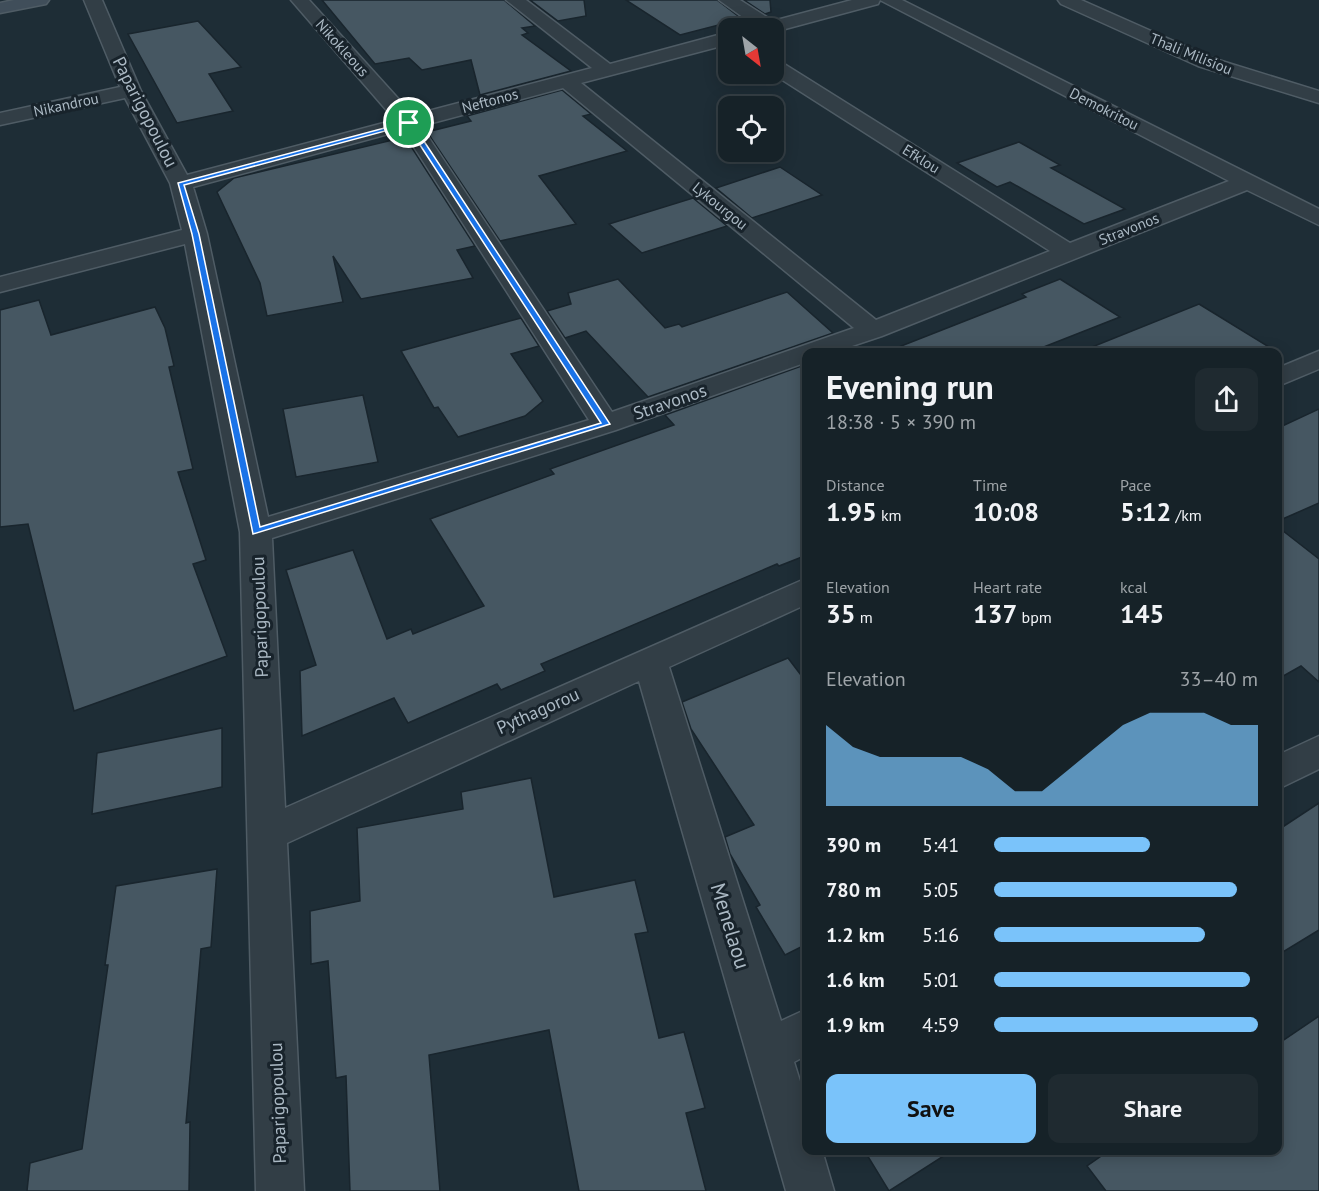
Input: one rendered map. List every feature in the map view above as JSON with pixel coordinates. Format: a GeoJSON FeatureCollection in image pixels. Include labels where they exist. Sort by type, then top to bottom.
{"type":"FeatureCollection","features":[{"type":"Feature","properties":{"kind":"main road"},"geometry":{"type":"LineString","coordinates":[[0,8],[40,0]]}},
{"type":"Feature","properties":{"kind":"street","name":"Paparigopoulou"},"geometry":{"type":"LineString","coordinates":[[93,0],[131,91],[181,183],[195,234],[256,532],[269,832],[280,1191]]}},
{"type":"Feature","properties":{"kind":"street","name":"Nikokleous"},"geometry":{"type":"LineString","coordinates":[[300,0],[409,123],[606,424]]}},
{"type":"Feature","properties":{"kind":"street"},"geometry":{"type":"LineString","coordinates":[[515,0],[606,70]]}},
{"type":"Feature","properties":{"kind":"street"},"geometry":{"type":"LineString","coordinates":[[728,0],[754,18]]}},
{"type":"Feature","properties":{"kind":"street"},"geometry":{"type":"LineString","coordinates":[[784,24],[872,0]]}},
{"type":"Feature","properties":{"kind":"street","name":"Demokritou"},"geometry":{"type":"LineString","coordinates":[[889,0],[1319,218]]}},
{"type":"Feature","properties":{"kind":"street","name":"Thali Milisiou"},"geometry":{"type":"LineString","coordinates":[[1066,0],[1205,62],[1319,97]]}},
{"type":"Feature","properties":{"kind":"street","name":"Neftonos"},"geometry":{"type":"LineString","coordinates":[[181,183],[718,41]]}},
{"type":"Feature","properties":{"kind":"street","name":"Efklou"},"geometry":{"type":"LineString","coordinates":[[784,72],[1069,253]]}},
{"type":"Feature","properties":{"kind":"street","name":"Lykourgou"},"geometry":{"type":"LineString","coordinates":[[567,81],[873,330]]}},
{"type":"Feature","properties":{"kind":"street","name":"Nikandrou"},"geometry":{"type":"LineString","coordinates":[[0,119],[131,91]]}},
{"type":"Feature","properties":{"kind":"street","name":"Stravonos"},"geometry":{"type":"LineString","coordinates":[[822,348],[1247,182]]}},
{"type":"Feature","properties":{"kind":"street"},"geometry":{"type":"LineString","coordinates":[[0,285],[195,234]]}},
{"type":"Feature","properties":{"kind":"street","name":"Stravonos"},"geometry":{"type":"LineString","coordinates":[[256,532],[606,424],[802,355]]}},
{"type":"Feature","properties":{"kind":"street"},"geometry":{"type":"LineString","coordinates":[[1282,376],[1319,359]]}},
{"type":"Feature","properties":{"kind":"street","name":"Pythagorou"},"geometry":{"type":"LineString","coordinates":[[269,832],[802,592]]}},
{"type":"Feature","properties":{"kind":"street","name":"Menelaou"},"geometry":{"type":"LineString","coordinates":[[650,661],[810,1191]]}},
{"type":"Feature","properties":{"kind":"street"},"geometry":{"type":"LineString","coordinates":[[1282,771],[1319,751]]}},
{"type":"Feature","properties":{"kind":"street"},"geometry":{"type":"LineString","coordinates":[[768,1052],[802,1034]]}},
{"type":"Feature","properties":{"kind":"building"},"geometry":{"type":"Polygon","coordinates":[[[322,0],[504,0],[535,26],[522,28],[528,33],[522,35],[571,71],[480,95],[471,60],[422,70],[409,58],[375,64],[322,0]]]}},
{"type":"Feature","properties":{"kind":"building"},"geometry":{"type":"Polygon","coordinates":[[[530,0],[584,0],[586,16],[558,21],[530,0]]]}},
{"type":"Feature","properties":{"kind":"building"},"geometry":{"type":"Polygon","coordinates":[[[626,0],[717,0],[741,18],[718,18],[718,25],[680,35],[626,0]]]}},
{"type":"Feature","properties":{"kind":"building"},"geometry":{"type":"Polygon","coordinates":[[[744,0],[770,0],[771,12],[765,14],[744,0]]]}},
{"type":"Feature","properties":{"kind":"building"},"geometry":{"type":"Polygon","coordinates":[[[198,21],[241,67],[209,74],[233,111],[177,123],[128,34],[198,21]]]}},
{"type":"Feature","properties":{"kind":"building"},"geometry":{"type":"Polygon","coordinates":[[[562,90],[591,114],[583,116],[627,151],[539,176],[576,224],[500,241],[427,132],[471,121],[467,116],[562,90]]]}},
{"type":"Feature","properties":{"kind":"building"},"geometry":{"type":"Polygon","coordinates":[[[405,137],[475,246],[457,250],[473,278],[361,299],[333,256],[343,302],[267,316],[260,283],[217,192],[234,178],[405,137]]]}},
{"type":"Feature","properties":{"kind":"building"},"geometry":{"type":"Polygon","coordinates":[[[1019,142],[1060,165],[1051,168],[1125,209],[1084,224],[1010,182],[997,187],[957,163],[1019,142]]]}},
{"type":"Feature","properties":{"kind":"building"},"geometry":{"type":"Polygon","coordinates":[[[780,167],[822,195],[752,218],[716,188],[780,167]]]}},
{"type":"Feature","properties":{"kind":"building"},"geometry":{"type":"Polygon","coordinates":[[[693,198],[727,226],[642,253],[609,224],[693,198]]]}},
{"type":"Feature","properties":{"kind":"building"},"geometry":{"type":"Polygon","coordinates":[[[618,279],[665,328],[679,324],[682,327],[787,292],[833,333],[648,397],[586,331],[565,338],[547,311],[571,304],[568,293],[618,279]]]}},
{"type":"Feature","properties":{"kind":"building"},"geometry":{"type":"Polygon","coordinates":[[[1060,279],[1120,317],[1041,348],[896,348],[1026,297],[1022,294],[1060,279]]]}},
{"type":"Feature","properties":{"kind":"building"},"geometry":{"type":"Polygon","coordinates":[[[39,300],[51,335],[155,307],[165,328],[174,366],[169,367],[193,469],[178,472],[206,560],[193,564],[227,656],[74,711],[28,524],[0,527],[0,310],[39,300]]]}},
{"type":"Feature","properties":{"kind":"building"},"geometry":{"type":"Polygon","coordinates":[[[1199,304],[1270,348],[1089,348],[1199,304]]]}},
{"type":"Feature","properties":{"kind":"building"},"geometry":{"type":"Polygon","coordinates":[[[521,318],[539,346],[511,354],[543,401],[525,416],[458,437],[438,407],[434,408],[401,351],[521,318]]]}},
{"type":"Feature","properties":{"kind":"building"},"geometry":{"type":"Polygon","coordinates":[[[802,366],[802,557],[779,566],[777,564],[541,664],[545,671],[501,690],[497,684],[408,723],[394,698],[302,736],[300,671],[316,665],[286,570],[353,550],[387,639],[411,629],[413,634],[484,606],[430,519],[554,474],[550,469],[674,425],[665,415],[802,366]]]}},
{"type":"Feature","properties":{"kind":"building"},"geometry":{"type":"Polygon","coordinates":[[[363,395],[378,462],[296,477],[283,409],[363,395]]]}},
{"type":"Feature","properties":{"kind":"building"},"geometry":{"type":"Polygon","coordinates":[[[1319,409],[1319,503],[1282,519],[1282,426],[1319,409]]]}},
{"type":"Feature","properties":{"kind":"building"},"geometry":{"type":"Polygon","coordinates":[[[1282,530],[1319,559],[1319,682],[1301,666],[1282,677],[1282,530]]]}},
{"type":"Feature","properties":{"kind":"building"},"geometry":{"type":"Polygon","coordinates":[[[788,658],[802,676],[802,946],[785,955],[756,907],[760,905],[730,854],[725,837],[754,825],[691,729],[682,702],[788,658]]]}},
{"type":"Feature","properties":{"kind":"building"},"geometry":{"type":"Polygon","coordinates":[[[222,728],[222,787],[92,814],[97,753],[222,728]]]}},
{"type":"Feature","properties":{"kind":"building"},"geometry":{"type":"Polygon","coordinates":[[[531,778],[554,897],[635,880],[648,932],[635,934],[659,1038],[684,1032],[705,1108],[686,1113],[706,1191],[579,1191],[549,1030],[429,1055],[440,1191],[350,1191],[346,1076],[336,1078],[328,961],[311,964],[310,911],[360,901],[357,828],[463,809],[461,792],[531,778]]]}},
{"type":"Feature","properties":{"kind":"building"},"geometry":{"type":"Polygon","coordinates":[[[1319,803],[1319,930],[1282,953],[1282,827],[1319,803]]]}},
{"type":"Feature","properties":{"kind":"building"},"geometry":{"type":"Polygon","coordinates":[[[217,869],[211,947],[201,949],[186,1123],[190,1122],[189,1191],[27,1191],[30,1163],[82,1149],[108,965],[105,965],[116,886],[217,869]]]}},
{"type":"Feature","properties":{"kind":"building"},"geometry":{"type":"Polygon","coordinates":[[[1319,1016],[1319,1191],[1106,1191],[1087,1166],[1103,1155],[1282,1155],[1282,1041],[1319,1016]]]}},
{"type":"Feature","properties":{"kind":"building"},"geometry":{"type":"Polygon","coordinates":[[[867,1155],[945,1155],[889,1191],[867,1155]]]}},
{"type":"Feature","properties":{"kind":"route"},"geometry":{"type":"LineString","coordinates":[[409,123],[606,424],[256,532],[195,234],[181,183],[409,123]]}}]}
